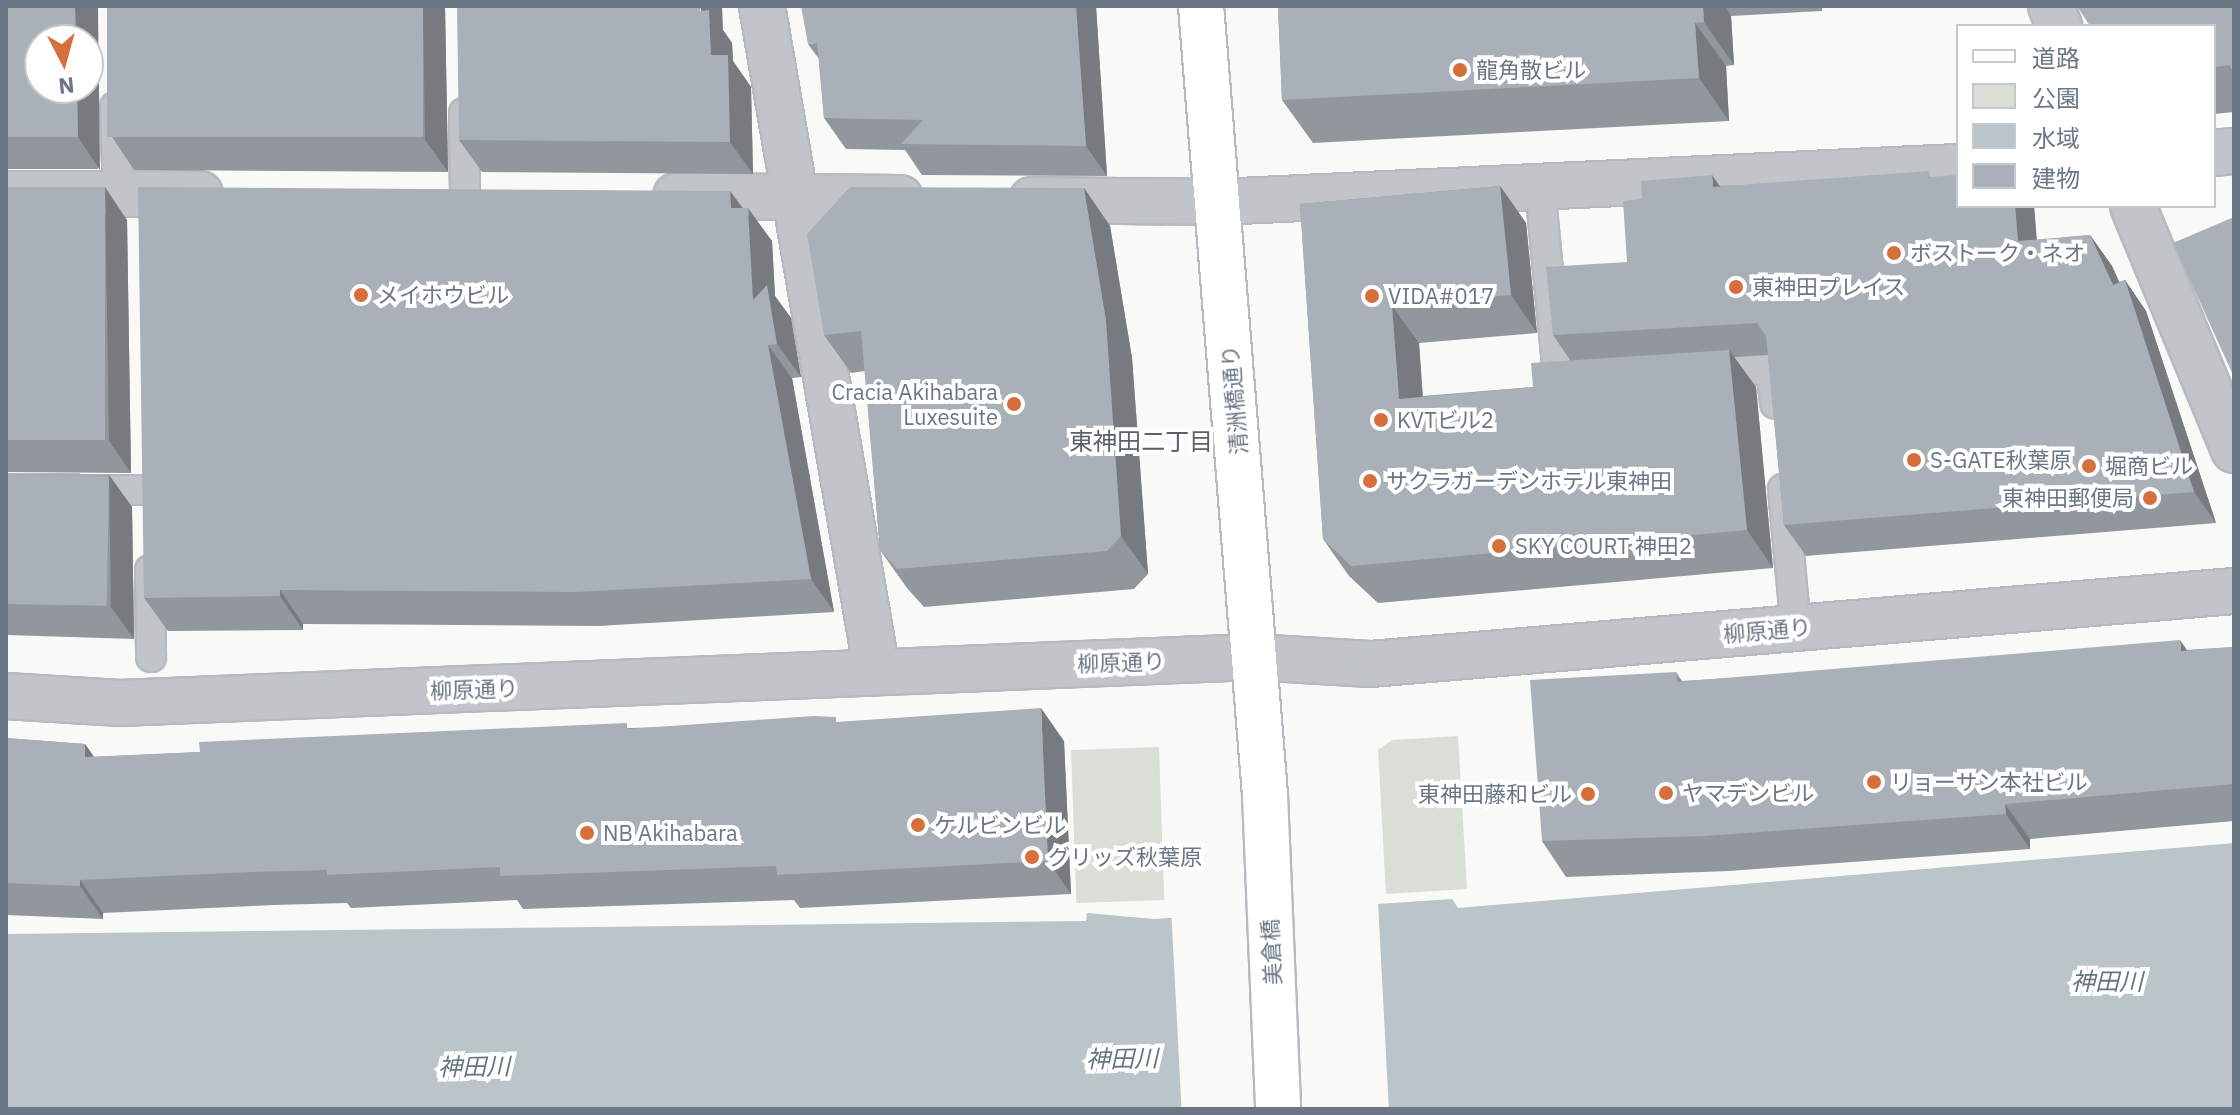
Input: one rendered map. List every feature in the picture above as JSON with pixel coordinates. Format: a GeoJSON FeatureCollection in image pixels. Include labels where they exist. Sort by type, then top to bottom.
{"type":"FeatureCollection","features":[{"type":"Feature","properties":{"kind":"street"},"geometry":{"type":"LineString","coordinates":[[762,6],[877,672]]}},
{"type":"Feature","properties":{"kind":"street","name":"清洲橋通り"},"geometry":{"type":"LineString","coordinates":[[1201,6],[1265,795]]}},
{"type":"Feature","properties":{"kind":"street"},"geometry":{"type":"LineString","coordinates":[[996,199],[1218,202],[1956,167]]}},
{"type":"Feature","properties":{"kind":"street"},"geometry":{"type":"LineString","coordinates":[[6,194],[135,204],[237,194]]}},
{"type":"Feature","properties":{"kind":"street"},"geometry":{"type":"LineString","coordinates":[[420,195],[512,196]]}},
{"type":"Feature","properties":{"kind":"street"},"geometry":{"type":"LineString","coordinates":[[638,196],[934,199]]}},
{"type":"Feature","properties":{"kind":"street"},"geometry":{"type":"LineString","coordinates":[[2134,208],[2234,450]]}},
{"type":"Feature","properties":{"kind":"street","name":"柳原通り"},"geometry":{"type":"LineString","coordinates":[[6,696],[120,703],[1253,657],[1370,664],[2234,591]]}},
{"type":"Feature","properties":{"kind":"street","name":"美倉橋"},"geometry":{"type":"LineString","coordinates":[[1265,795],[1278,1109]]}},
{"type":"Feature","properties":{"kind":"lane"},"geometry":{"type":"LineString","coordinates":[[114,84],[135,204]]}},
{"type":"Feature","properties":{"kind":"lane"},"geometry":{"type":"LineString","coordinates":[[463,85],[465,196]]}},
{"type":"Feature","properties":{"kind":"lane"},"geometry":{"type":"LineString","coordinates":[[1540,188],[1559,384],[1604,381]]}},
{"type":"Feature","properties":{"kind":"lane"},"geometry":{"type":"LineString","coordinates":[[1680,375],[1771,369],[1777,429]]}},
{"type":"Feature","properties":{"kind":"lane"},"geometry":{"type":"LineString","coordinates":[[1780,458],[1796,628]]}},
{"type":"Feature","properties":{"kind":"lane"},"geometry":{"type":"LineString","coordinates":[[148,459],[151,657]]}},
{"type":"Feature","properties":{"kind":"lane"},"geometry":{"type":"LineString","coordinates":[[6,489],[149,490]]}},
{"type":"Feature","properties":{"kind":"green space"},"geometry":{"type":"Polygon","coordinates":[[[1458,736],[1467,889],[1386,894],[1378,750],[1392,740],[1458,736]]]}},
{"type":"Feature","properties":{"kind":"green space"},"geometry":{"type":"Polygon","coordinates":[[[1159,747],[1164,900],[1076,903],[1071,750],[1159,747]]]}},
{"type":"Feature","properties":{"kind":"water","name":"神田川"},"geometry":{"type":"Polygon","coordinates":[[[2234,843],[2234,1109],[6,1109],[6,934],[1086,921],[1087,913],[1154,919],[1452,899],[1458,908],[2234,843]]]}},
{"type":"Feature","properties":{"kind":"pier"},"geometry":{"type":"Polygon","coordinates":[[[1378,902],[1389,1109],[1182,1109],[1171,913],[1378,902]]]}},
{"type":"Feature","properties":{"kind":"building"},"geometry":{"type":"Polygon","coordinates":[[[6,6],[75,6],[76,24],[24,24],[24,104],[77,104],[78,137],[6,137],[6,6]]]}},
{"type":"Feature","properties":{"kind":"building"},"geometry":{"type":"Polygon","coordinates":[[[107,6],[423,6],[423,137],[107,137],[107,6]]]}},
{"type":"Feature","properties":{"kind":"building"},"geometry":{"type":"Polygon","coordinates":[[[457,6],[700,6],[700,11],[709,10],[711,55],[728,55],[730,142],[459,140],[457,6]]]}},
{"type":"Feature","properties":{"kind":"building"},"geometry":{"type":"Polygon","coordinates":[[[801,6],[1076,6],[1086,146],[901,144],[923,120],[824,118],[817,43],[808,44],[801,6]]]}},
{"type":"Feature","properties":{"kind":"building","name":"龍角散ビル"},"geometry":{"type":"Polygon","coordinates":[[[1278,6],[1703,6],[1704,22],[1695,23],[1699,78],[1282,100],[1278,6]]]}},
{"type":"Feature","properties":{"kind":"building"},"geometry":{"type":"Polygon","coordinates":[[[2077,6],[2234,6],[2234,75],[2230,65],[2216,67],[2216,24],[2089,24],[2077,6]]]}},
{"type":"Feature","properties":{"kind":"building"},"geometry":{"type":"Polygon","coordinates":[[[1929,171],[1930,177],[1956,175],[1956,208],[2015,208],[2018,241],[2090,235],[2113,285],[2125,280],[2194,492],[1784,525],[1766,336],[1757,323],[1553,335],[1546,267],[1627,262],[1623,201],[1642,199],[1641,181],[1712,175],[1713,187],[1929,171]]]}},
{"type":"Feature","properties":{"kind":"building"},"geometry":{"type":"Polygon","coordinates":[[[1500,186],[1511,295],[1392,306],[1399,399],[1533,387],[1531,363],[1729,350],[1747,530],[1351,566],[1323,539],[1300,204],[1500,186]]]}},
{"type":"Feature","properties":{"kind":"building"},"geometry":{"type":"Polygon","coordinates":[[[6,187],[105,187],[105,440],[6,440],[6,187]]]}},
{"type":"Feature","properties":{"kind":"building"},"geometry":{"type":"Polygon","coordinates":[[[138,187],[730,191],[731,208],[748,208],[753,300],[767,285],[777,344],[768,345],[811,579],[576,592],[280,590],[280,596],[144,598],[138,187]]]}},
{"type":"Feature","properties":{"kind":"building"},"geometry":{"type":"Polygon","coordinates":[[[850,187],[1084,188],[1106,320],[1121,536],[1107,551],[897,569],[880,550],[861,331],[824,335],[807,234],[850,187]]]}},
{"type":"Feature","properties":{"kind":"building"},"geometry":{"type":"Polygon","coordinates":[[[2234,217],[2234,377],[2173,243],[2234,217]]]}},
{"type":"Feature","properties":{"kind":"building"},"geometry":{"type":"Polygon","coordinates":[[[6,474],[109,476],[107,606],[6,604],[6,474]]]}},
{"type":"Feature","properties":{"kind":"building"},"geometry":{"type":"Polygon","coordinates":[[[2180,640],[2181,651],[2234,647],[2234,784],[2005,804],[2006,814],[1705,836],[1542,841],[1530,680],[1676,672],[1677,682],[2180,640]]]}},
{"type":"Feature","properties":{"kind":"building"},"geometry":{"type":"Polygon","coordinates":[[[1041,708],[1048,861],[777,875],[776,866],[500,876],[500,867],[327,875],[327,870],[251,872],[80,880],[80,886],[6,883],[6,738],[85,744],[85,757],[200,752],[199,742],[627,723],[627,729],[814,716],[836,717],[836,722],[1041,708]]]}},
{"type":"Feature","properties":{"kind":"place","name":"龍角散ビル"},"geometry":{"type":"Point","coordinates":[1460,70]}},
{"type":"Feature","properties":{"kind":"place","name":"ボストーク・ネオ"},"geometry":{"type":"Point","coordinates":[1894,253]}},
{"type":"Feature","properties":{"kind":"place","name":"東神田プレイス"},"geometry":{"type":"Point","coordinates":[1736,287]}},
{"type":"Feature","properties":{"kind":"place","name":"メイホウビル"},"geometry":{"type":"Point","coordinates":[361,295]}},
{"type":"Feature","properties":{"kind":"place","name":"VIDA#017"},"geometry":{"type":"Point","coordinates":[1372,296]}},
{"type":"Feature","properties":{"kind":"place","name":"Cracia Akihabara Luxesuite"},"geometry":{"type":"Point","coordinates":[1014,404]}},
{"type":"Feature","properties":{"kind":"place","name":"KVTビル2"},"geometry":{"type":"Point","coordinates":[1381,420]}},
{"type":"Feature","properties":{"kind":"place","name":"S-GATE秋葉原"},"geometry":{"type":"Point","coordinates":[1914,460]}},
{"type":"Feature","properties":{"kind":"place","name":"堀商ビル"},"geometry":{"type":"Point","coordinates":[2089,466]}},
{"type":"Feature","properties":{"kind":"place","name":"サクラガーデンホテル東神田"},"geometry":{"type":"Point","coordinates":[1370,481]}},
{"type":"Feature","properties":{"kind":"place","name":"東神田郵便局"},"geometry":{"type":"Point","coordinates":[2150,498]}},
{"type":"Feature","properties":{"kind":"place","name":"SKY COURT 神田2"},"geometry":{"type":"Point","coordinates":[1499,546]}},
{"type":"Feature","properties":{"kind":"place","name":"リョーサン本社ビル"},"geometry":{"type":"Point","coordinates":[1874,782]}},
{"type":"Feature","properties":{"kind":"place","name":"ヤマデンビル"},"geometry":{"type":"Point","coordinates":[1666,793]}},
{"type":"Feature","properties":{"kind":"place","name":"東神田藤和ビル"},"geometry":{"type":"Point","coordinates":[1588,794]}},
{"type":"Feature","properties":{"kind":"place","name":"ケルビンビル"},"geometry":{"type":"Point","coordinates":[918,825]}},
{"type":"Feature","properties":{"kind":"place","name":"NB Akihabara"},"geometry":{"type":"Point","coordinates":[587,833]}},
{"type":"Feature","properties":{"kind":"place","name":"グリッズ秋葉原"},"geometry":{"type":"Point","coordinates":[1032,857]}},
{"type":"Feature","properties":{"kind":"district","name":"東神田二丁目"},"geometry":{"type":"Point","coordinates":[1141,442]}}]}
